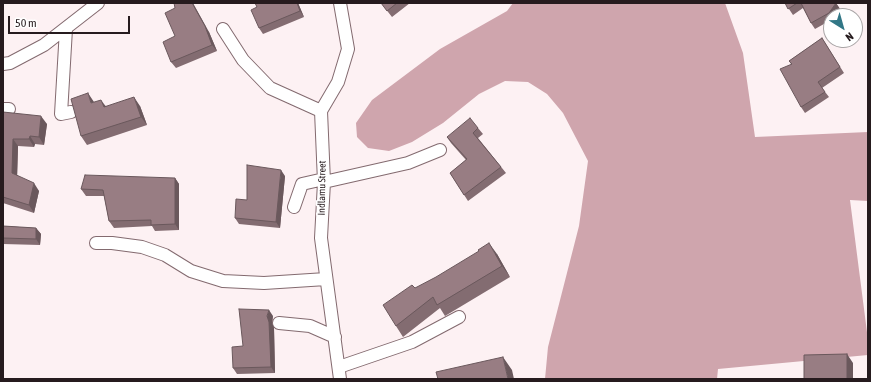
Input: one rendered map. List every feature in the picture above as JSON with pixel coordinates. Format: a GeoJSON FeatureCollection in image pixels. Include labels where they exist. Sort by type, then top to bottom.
{"type":"FeatureCollection","features":[{"type":"Feature","properties":{"kind":"street"},"geometry":{"type":"LineString","coordinates":[[3,64],[10,63],[44,45],[98,3]]}},
{"type":"Feature","properties":{"kind":"street"},"geometry":{"type":"LineString","coordinates":[[223,29],[242,60],[270,88],[321,111],[338,82],[348,49],[340,3]]}},
{"type":"Feature","properties":{"kind":"street"},"geometry":{"type":"LineString","coordinates":[[66,29],[61,114],[71,112]]}},
{"type":"Feature","properties":{"kind":"street","name":"Indlamu Street"},"geometry":{"type":"LineString","coordinates":[[321,111],[324,181],[321,238],[340,373]]}},
{"type":"Feature","properties":{"kind":"street"},"geometry":{"type":"LineString","coordinates":[[294,207],[302,184],[324,181],[408,163],[440,150]]}},
{"type":"Feature","properties":{"kind":"street"},"geometry":{"type":"LineString","coordinates":[[96,243],[112,243],[142,247],[165,255],[191,271],[223,281],[264,283],[326,279]]}},
{"type":"Feature","properties":{"kind":"street"},"geometry":{"type":"LineString","coordinates":[[340,373],[412,342],[460,317]]}},
{"type":"Feature","properties":{"kind":"street"},"geometry":{"type":"LineString","coordinates":[[279,323],[310,326],[335,336]]}},
{"type":"Feature","properties":{"kind":"shaded area"},"geometry":{"type":"Polygon","coordinates":[[[513,3],[725,3],[743,53],[755,137],[868,132],[868,201],[850,200],[868,340],[868,355],[718,369],[717,379],[545,379],[548,347],[579,226],[588,161],[563,113],[547,94],[528,82],[505,81],[479,94],[443,123],[412,142],[389,151],[368,148],[357,137],[356,123],[372,100],[440,49],[507,11],[513,3]]]}},
{"type":"Feature","properties":{"kind":"building"},"geometry":{"type":"Polygon","coordinates":[[[174,3],[192,3],[205,26],[212,45],[171,62],[163,42],[175,36],[165,13],[175,8],[174,3]]]}},
{"type":"Feature","properties":{"kind":"building"},"geometry":{"type":"Polygon","coordinates":[[[255,3],[297,3],[300,11],[259,28],[251,10],[257,7],[255,3]]]}},
{"type":"Feature","properties":{"kind":"building"},"geometry":{"type":"Polygon","coordinates":[[[381,3],[397,3],[387,11],[381,3]]]}},
{"type":"Feature","properties":{"kind":"building"},"geometry":{"type":"Polygon","coordinates":[[[785,3],[797,3],[788,9],[785,3]]]}},
{"type":"Feature","properties":{"kind":"building"},"geometry":{"type":"Polygon","coordinates":[[[801,3],[836,3],[832,8],[823,8],[823,16],[811,23],[801,3]]]}},
{"type":"Feature","properties":{"kind":"building"},"geometry":{"type":"Polygon","coordinates":[[[822,38],[823,48],[828,48],[840,67],[818,82],[825,92],[801,107],[780,69],[792,64],[789,61],[822,38]]]}},
{"type":"Feature","properties":{"kind":"building"},"geometry":{"type":"Polygon","coordinates":[[[88,93],[91,103],[101,100],[104,107],[134,97],[141,117],[81,136],[71,99],[88,93]]]}},
{"type":"Feature","properties":{"kind":"building"},"geometry":{"type":"Polygon","coordinates":[[[3,112],[41,116],[39,137],[30,136],[29,139],[13,139],[12,173],[34,183],[29,205],[3,197],[3,112]]]}},
{"type":"Feature","properties":{"kind":"building"},"geometry":{"type":"Polygon","coordinates":[[[470,118],[478,128],[473,133],[501,167],[464,195],[450,173],[467,159],[447,137],[470,118]]]}},
{"type":"Feature","properties":{"kind":"building"},"geometry":{"type":"Polygon","coordinates":[[[247,165],[281,170],[276,222],[235,218],[236,199],[247,200],[247,165]]]}},
{"type":"Feature","properties":{"kind":"building"},"geometry":{"type":"Polygon","coordinates":[[[85,175],[175,178],[175,224],[151,225],[151,220],[109,221],[103,190],[81,189],[85,175]]]}},
{"type":"Feature","properties":{"kind":"building"},"geometry":{"type":"Polygon","coordinates":[[[3,226],[36,228],[36,239],[3,238],[3,226]]]}},
{"type":"Feature","properties":{"kind":"building"},"geometry":{"type":"Polygon","coordinates":[[[489,243],[502,266],[437,305],[433,297],[396,326],[383,305],[412,285],[415,288],[436,277],[479,251],[478,250],[489,243]]]}},
{"type":"Feature","properties":{"kind":"building"},"geometry":{"type":"Polygon","coordinates":[[[239,309],[269,310],[267,316],[269,322],[271,367],[233,368],[232,347],[243,346],[239,309]]]}},
{"type":"Feature","properties":{"kind":"building"},"geometry":{"type":"Polygon","coordinates":[[[847,354],[847,379],[804,379],[804,355],[847,354]]]}},
{"type":"Feature","properties":{"kind":"building"},"geometry":{"type":"Polygon","coordinates":[[[503,357],[508,379],[438,379],[436,372],[503,357]]]}}]}
